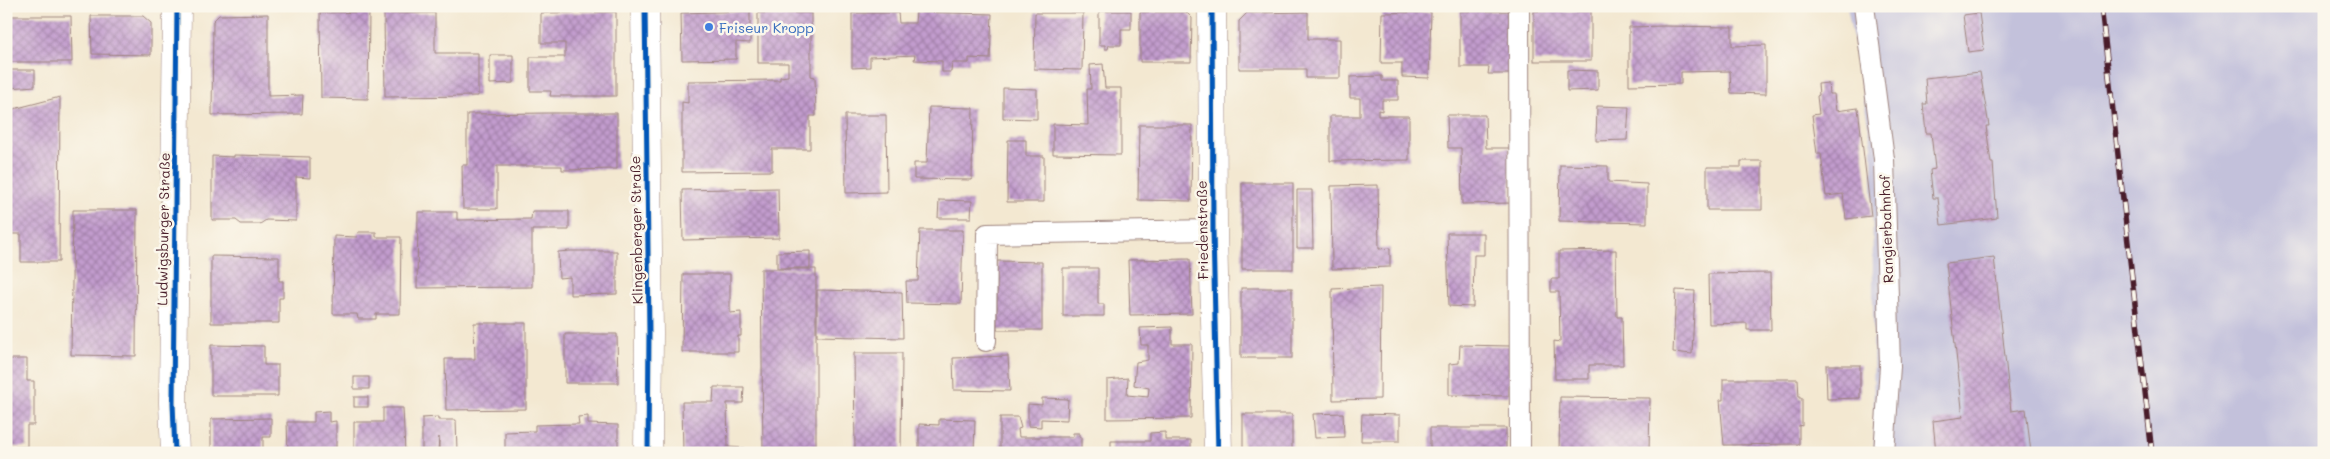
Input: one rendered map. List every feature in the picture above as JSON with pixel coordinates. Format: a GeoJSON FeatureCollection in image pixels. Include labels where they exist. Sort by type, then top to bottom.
{"type":"FeatureCollection","features":[{"type":"Feature","properties":{"kind":"street","name":"Ludwigsburger Straße"},"geometry":{"type":"LineString","coordinates":[[175,453],[173,403],[177,6]]}},
{"type":"Feature","properties":{"kind":"street","name":"Klingenberger Straße"},"geometry":{"type":"LineString","coordinates":[[645,6],[649,333],[648,453]]}},
{"type":"Feature","properties":{"kind":"street","name":"Friedenstraße"},"geometry":{"type":"LineString","coordinates":[[1212,6],[1213,230],[1218,453]]}},
{"type":"Feature","properties":{"kind":"lane"},"geometry":{"type":"LineString","coordinates":[[1519,6],[1520,453]]}},
{"type":"Feature","properties":{"kind":"lane","name":"Rangierbahnhof"},"geometry":{"type":"LineString","coordinates":[[1864,6],[1884,159],[1890,366],[1884,453]]}},
{"type":"Feature","properties":{"kind":"lane","name":"Friedenstraße"},"geometry":{"type":"LineString","coordinates":[[986,341],[987,234],[1213,230]]}},
{"type":"Feature","properties":{"kind":"shaded area"},"geometry":{"type":"Polygon","coordinates":[[[1847,6],[2324,6],[2324,453],[1874,453],[1872,146],[1847,6]]]}},
{"type":"Feature","properties":{"kind":"building","name":"Friseur Kropp"},"geometry":{"type":"Polygon","coordinates":[[[750,11],[750,43],[736,42],[736,59],[682,60],[681,13],[750,11]]]}},
{"type":"Feature","properties":{"kind":"building"},"geometry":{"type":"Polygon","coordinates":[[[1099,11],[1131,11],[1131,29],[1121,29],[1121,45],[1109,45],[1108,49],[1105,49],[1105,45],[1099,45],[1099,11]]]}},
{"type":"Feature","properties":{"kind":"building"},"geometry":{"type":"Polygon","coordinates":[[[1460,11],[1511,11],[1511,74],[1488,74],[1489,67],[1460,67],[1460,11]]]}},
{"type":"Feature","properties":{"kind":"building"},"geometry":{"type":"Polygon","coordinates":[[[1534,11],[1591,11],[1591,61],[1534,61],[1534,11]]]}},
{"type":"Feature","properties":{"kind":"building"},"geometry":{"type":"Polygon","coordinates":[[[369,12],[368,99],[321,98],[320,13],[369,12]]]}},
{"type":"Feature","properties":{"kind":"building"},"geometry":{"type":"Polygon","coordinates":[[[616,12],[616,96],[550,96],[551,91],[530,91],[530,57],[565,57],[565,43],[541,43],[541,13],[616,12]]]}},
{"type":"Feature","properties":{"kind":"building"},"geometry":{"type":"Polygon","coordinates":[[[916,12],[992,14],[990,59],[969,58],[969,63],[952,63],[951,72],[942,72],[942,61],[914,60],[915,55],[870,57],[870,67],[852,68],[852,13],[898,13],[899,23],[915,23],[916,12]]]}},
{"type":"Feature","properties":{"kind":"building"},"geometry":{"type":"Polygon","coordinates":[[[1140,12],[1186,12],[1192,18],[1191,62],[1140,62],[1140,12]]]}},
{"type":"Feature","properties":{"kind":"building"},"geometry":{"type":"Polygon","coordinates":[[[1308,12],[1308,39],[1340,39],[1340,78],[1306,78],[1306,69],[1239,69],[1239,21],[1247,13],[1308,12]]]}},
{"type":"Feature","properties":{"kind":"building"},"geometry":{"type":"Polygon","coordinates":[[[1431,12],[1429,78],[1402,77],[1402,63],[1381,63],[1382,13],[1431,12]]]}},
{"type":"Feature","properties":{"kind":"building"},"geometry":{"type":"Polygon","coordinates":[[[435,13],[435,53],[478,53],[478,96],[385,97],[384,14],[435,13]]]}},
{"type":"Feature","properties":{"kind":"building"},"geometry":{"type":"Polygon","coordinates":[[[758,13],[811,13],[811,76],[815,77],[816,116],[810,116],[810,149],[772,149],[772,171],[682,172],[682,102],[688,103],[688,81],[780,80],[780,77],[788,76],[788,63],[758,63],[758,13]]]}},
{"type":"Feature","properties":{"kind":"building"},"geometry":{"type":"Polygon","coordinates":[[[1035,13],[1083,13],[1082,70],[1034,69],[1035,13]]]}},
{"type":"Feature","properties":{"kind":"building"},"geometry":{"type":"Polygon","coordinates":[[[1979,13],[1984,50],[1968,52],[1963,15],[1979,13]]]}},
{"type":"Feature","properties":{"kind":"building"},"geometry":{"type":"Polygon","coordinates":[[[268,14],[268,96],[303,95],[302,114],[212,115],[213,21],[219,15],[268,14]]]}},
{"type":"Feature","properties":{"kind":"building"},"geometry":{"type":"Polygon","coordinates":[[[6,16],[71,16],[72,62],[6,62],[6,16]]]}},
{"type":"Feature","properties":{"kind":"building"},"geometry":{"type":"Polygon","coordinates":[[[91,16],[143,16],[151,23],[151,55],[92,54],[91,16]]]}},
{"type":"Feature","properties":{"kind":"building"},"geometry":{"type":"Polygon","coordinates":[[[1629,27],[1732,27],[1732,46],[1766,45],[1766,94],[1731,93],[1730,71],[1681,72],[1681,84],[1629,85],[1629,27]]]}},
{"type":"Feature","properties":{"kind":"building"},"geometry":{"type":"Polygon","coordinates":[[[490,55],[513,55],[513,83],[490,84],[490,55]]]}},
{"type":"Feature","properties":{"kind":"building"},"geometry":{"type":"Polygon","coordinates":[[[1103,64],[1105,88],[1121,88],[1121,155],[1053,154],[1053,124],[1088,125],[1087,89],[1091,89],[1090,65],[1103,64]]]}},
{"type":"Feature","properties":{"kind":"building"},"geometry":{"type":"Polygon","coordinates":[[[9,70],[35,70],[35,86],[10,88],[9,70]]]}},
{"type":"Feature","properties":{"kind":"building"},"geometry":{"type":"Polygon","coordinates":[[[1567,70],[1598,71],[1598,90],[1567,91],[1567,70]]]}},
{"type":"Feature","properties":{"kind":"building"},"geometry":{"type":"Polygon","coordinates":[[[1980,72],[1989,126],[1986,126],[1991,163],[1993,163],[1997,218],[1941,225],[1938,198],[1933,198],[1930,170],[1935,169],[1931,133],[1926,133],[1923,104],[1927,104],[1925,78],[1980,72]]]}},
{"type":"Feature","properties":{"kind":"building"},"geometry":{"type":"Polygon","coordinates":[[[1382,76],[1382,81],[1398,81],[1398,100],[1382,100],[1382,111],[1378,110],[1378,116],[1409,116],[1409,160],[1330,161],[1330,116],[1360,116],[1360,98],[1350,98],[1350,77],[1382,76]]]}},
{"type":"Feature","properties":{"kind":"building"},"geometry":{"type":"Polygon","coordinates":[[[1828,83],[1829,94],[1834,94],[1836,111],[1858,108],[1871,216],[1846,219],[1843,194],[1826,196],[1821,154],[1817,154],[1812,115],[1819,114],[1818,84],[1828,83]]]}},
{"type":"Feature","properties":{"kind":"building"},"geometry":{"type":"Polygon","coordinates":[[[1003,88],[1037,89],[1037,119],[1003,118],[1003,88]]]}},
{"type":"Feature","properties":{"kind":"building"},"geometry":{"type":"Polygon","coordinates":[[[60,97],[59,262],[21,262],[21,234],[6,234],[6,111],[60,97]]]}},
{"type":"Feature","properties":{"kind":"building"},"geometry":{"type":"Polygon","coordinates":[[[1597,106],[1629,107],[1627,140],[1596,141],[1597,106]]]}},
{"type":"Feature","properties":{"kind":"building"},"geometry":{"type":"Polygon","coordinates":[[[929,107],[973,108],[972,180],[914,179],[914,163],[927,163],[929,107]]]}},
{"type":"Feature","properties":{"kind":"building"},"geometry":{"type":"Polygon","coordinates":[[[617,113],[617,169],[562,170],[562,166],[497,166],[497,209],[463,209],[462,165],[467,165],[467,114],[617,113]]]}},
{"type":"Feature","properties":{"kind":"building"},"geometry":{"type":"Polygon","coordinates":[[[845,115],[886,115],[887,192],[846,193],[845,115]]]}},
{"type":"Feature","properties":{"kind":"building"},"geometry":{"type":"Polygon","coordinates":[[[1447,115],[1485,115],[1486,148],[1510,148],[1511,203],[1462,204],[1461,148],[1448,148],[1447,115]]]}},
{"type":"Feature","properties":{"kind":"building"},"geometry":{"type":"Polygon","coordinates":[[[1139,125],[1192,125],[1191,201],[1138,200],[1139,125]]]}},
{"type":"Feature","properties":{"kind":"building"},"geometry":{"type":"Polygon","coordinates":[[[1008,140],[1026,140],[1026,156],[1044,156],[1044,202],[1007,202],[1008,140]]]}},
{"type":"Feature","properties":{"kind":"building"},"geometry":{"type":"Polygon","coordinates":[[[234,155],[310,157],[310,178],[296,177],[296,221],[266,220],[260,224],[241,224],[236,220],[212,220],[212,156],[234,157],[234,155]]]}},
{"type":"Feature","properties":{"kind":"building"},"geometry":{"type":"Polygon","coordinates":[[[1741,161],[1762,161],[1762,210],[1707,210],[1707,167],[1741,167],[1741,161]]]}},
{"type":"Feature","properties":{"kind":"building"},"geometry":{"type":"Polygon","coordinates":[[[1560,165],[1608,166],[1608,182],[1647,184],[1647,223],[1559,221],[1560,165]]]}},
{"type":"Feature","properties":{"kind":"building"},"geometry":{"type":"Polygon","coordinates":[[[1242,183],[1293,183],[1293,269],[1242,269],[1242,183]]]}},
{"type":"Feature","properties":{"kind":"building"},"geometry":{"type":"Polygon","coordinates":[[[1378,185],[1379,249],[1390,248],[1390,267],[1332,269],[1331,186],[1378,185]]]}},
{"type":"Feature","properties":{"kind":"building"},"geometry":{"type":"Polygon","coordinates":[[[778,188],[779,238],[683,240],[682,190],[778,188]]]}},
{"type":"Feature","properties":{"kind":"building"},"geometry":{"type":"Polygon","coordinates":[[[1297,190],[1312,190],[1313,248],[1297,248],[1297,190]]]}},
{"type":"Feature","properties":{"kind":"building"},"geometry":{"type":"Polygon","coordinates":[[[939,200],[972,201],[971,218],[938,218],[939,200]]]}},
{"type":"Feature","properties":{"kind":"building"},"geometry":{"type":"Polygon","coordinates":[[[73,210],[137,210],[136,356],[71,355],[73,210]]]}},
{"type":"Feature","properties":{"kind":"building"},"geometry":{"type":"Polygon","coordinates":[[[532,211],[569,211],[569,230],[532,230],[532,287],[417,288],[418,212],[457,212],[457,220],[531,219],[532,211]]]}},
{"type":"Feature","properties":{"kind":"building"},"geometry":{"type":"Polygon","coordinates":[[[920,230],[963,230],[961,304],[907,303],[906,281],[918,281],[920,230]]]}},
{"type":"Feature","properties":{"kind":"building"},"geometry":{"type":"Polygon","coordinates":[[[358,232],[376,232],[376,237],[401,237],[400,314],[376,314],[376,319],[358,319],[357,314],[333,314],[334,236],[357,237],[358,232]]]}},
{"type":"Feature","properties":{"kind":"building"},"geometry":{"type":"Polygon","coordinates":[[[1447,233],[1484,233],[1484,255],[1474,255],[1473,307],[1449,306],[1447,233]]]}},
{"type":"Feature","properties":{"kind":"building"},"geometry":{"type":"Polygon","coordinates":[[[1616,250],[1617,317],[1622,317],[1623,365],[1589,365],[1589,379],[1555,379],[1554,341],[1560,342],[1559,292],[1551,292],[1551,279],[1559,279],[1559,251],[1616,250]]]}},
{"type":"Feature","properties":{"kind":"building"},"geometry":{"type":"Polygon","coordinates":[[[617,251],[617,294],[570,295],[570,277],[559,278],[558,252],[617,251]]]}},
{"type":"Feature","properties":{"kind":"building"},"geometry":{"type":"Polygon","coordinates":[[[810,251],[810,268],[777,268],[777,252],[810,251]]]}},
{"type":"Feature","properties":{"kind":"building"},"geometry":{"type":"Polygon","coordinates":[[[211,256],[279,257],[279,281],[283,281],[283,298],[279,298],[279,323],[211,323],[211,256]]]}},
{"type":"Feature","properties":{"kind":"building"},"geometry":{"type":"Polygon","coordinates":[[[1994,257],[2011,411],[2026,409],[2031,453],[1936,453],[1933,421],[1963,417],[1946,263],[1994,257]]]}},
{"type":"Feature","properties":{"kind":"building"},"geometry":{"type":"Polygon","coordinates":[[[1190,259],[1192,314],[1130,315],[1128,260],[1190,259]]]}},
{"type":"Feature","properties":{"kind":"building"},"geometry":{"type":"Polygon","coordinates":[[[997,261],[1042,262],[1042,330],[997,330],[997,261]]]}},
{"type":"Feature","properties":{"kind":"building"},"geometry":{"type":"Polygon","coordinates":[[[1063,268],[1098,268],[1098,304],[1104,304],[1104,316],[1063,316],[1063,268]]]}},
{"type":"Feature","properties":{"kind":"building"},"geometry":{"type":"Polygon","coordinates":[[[761,269],[816,269],[816,453],[763,453],[761,269]]]}},
{"type":"Feature","properties":{"kind":"building"},"geometry":{"type":"Polygon","coordinates":[[[1770,273],[1771,330],[1747,330],[1747,323],[1709,324],[1708,274],[1770,273]]]}},
{"type":"Feature","properties":{"kind":"building"},"geometry":{"type":"Polygon","coordinates":[[[683,274],[730,274],[730,313],[741,312],[741,336],[738,336],[738,352],[682,352],[683,274]]]}},
{"type":"Feature","properties":{"kind":"building"},"geometry":{"type":"Polygon","coordinates":[[[1381,287],[1380,399],[1333,400],[1332,289],[1381,287]]]}},
{"type":"Feature","properties":{"kind":"building"},"geometry":{"type":"Polygon","coordinates":[[[1241,288],[1292,288],[1292,358],[1241,358],[1241,288]]]}},
{"type":"Feature","properties":{"kind":"building"},"geometry":{"type":"Polygon","coordinates":[[[817,290],[902,292],[903,338],[817,336],[817,290]]]}},
{"type":"Feature","properties":{"kind":"building"},"geometry":{"type":"Polygon","coordinates":[[[1676,290],[1695,291],[1692,354],[1673,352],[1676,290]]]}},
{"type":"Feature","properties":{"kind":"building"},"geometry":{"type":"Polygon","coordinates":[[[474,323],[526,323],[526,409],[446,410],[445,359],[475,359],[474,323]]]}},
{"type":"Feature","properties":{"kind":"building"},"geometry":{"type":"Polygon","coordinates":[[[1172,327],[1172,344],[1192,344],[1191,418],[1107,419],[1107,380],[1128,378],[1127,395],[1148,397],[1149,388],[1134,385],[1136,362],[1148,360],[1148,345],[1141,345],[1140,328],[1172,327]]]}},
{"type":"Feature","properties":{"kind":"building"},"geometry":{"type":"Polygon","coordinates":[[[565,334],[617,334],[618,383],[565,383],[565,334]]]}},
{"type":"Feature","properties":{"kind":"building"},"geometry":{"type":"Polygon","coordinates":[[[211,345],[264,346],[264,365],[278,365],[278,396],[211,396],[211,345]]]}},
{"type":"Feature","properties":{"kind":"building"},"geometry":{"type":"Polygon","coordinates":[[[1460,345],[1510,346],[1509,396],[1449,395],[1449,364],[1459,363],[1460,345]]]}},
{"type":"Feature","properties":{"kind":"building"},"geometry":{"type":"Polygon","coordinates":[[[854,353],[902,353],[901,453],[855,453],[854,353]]]}},
{"type":"Feature","properties":{"kind":"building"},"geometry":{"type":"Polygon","coordinates":[[[1008,356],[1010,391],[954,390],[953,358],[1008,356]]]}},
{"type":"Feature","properties":{"kind":"building"},"geometry":{"type":"Polygon","coordinates":[[[6,359],[27,359],[27,381],[34,381],[34,425],[27,425],[27,447],[6,447],[6,359]]]}},
{"type":"Feature","properties":{"kind":"building"},"geometry":{"type":"Polygon","coordinates":[[[1826,365],[1860,365],[1860,398],[1827,399],[1826,365]]]}},
{"type":"Feature","properties":{"kind":"building"},"geometry":{"type":"Polygon","coordinates":[[[354,377],[369,377],[369,389],[354,389],[354,377]]]}},
{"type":"Feature","properties":{"kind":"building"},"geometry":{"type":"Polygon","coordinates":[[[1723,379],[1798,379],[1799,398],[1802,398],[1802,426],[1799,425],[1799,444],[1724,445],[1720,400],[1723,400],[1723,379]]]}},
{"type":"Feature","properties":{"kind":"building"},"geometry":{"type":"Polygon","coordinates":[[[714,387],[744,387],[743,403],[727,403],[728,447],[745,448],[746,453],[683,453],[682,402],[713,402],[714,387]]]}},
{"type":"Feature","properties":{"kind":"building"},"geometry":{"type":"Polygon","coordinates":[[[354,397],[368,397],[368,407],[354,407],[354,397]]]}},
{"type":"Feature","properties":{"kind":"building"},"geometry":{"type":"Polygon","coordinates":[[[1560,397],[1650,398],[1649,453],[1559,453],[1560,397]]]}},
{"type":"Feature","properties":{"kind":"building"},"geometry":{"type":"Polygon","coordinates":[[[1042,398],[1068,399],[1067,420],[1041,419],[1041,427],[1028,426],[1028,404],[1042,405],[1042,398]]]}},
{"type":"Feature","properties":{"kind":"building"},"geometry":{"type":"Polygon","coordinates":[[[383,408],[403,408],[405,453],[354,453],[354,422],[383,422],[383,408]]]}},
{"type":"Feature","properties":{"kind":"building"},"geometry":{"type":"Polygon","coordinates":[[[329,411],[329,422],[336,421],[336,453],[288,453],[287,422],[314,422],[314,412],[329,411]]]}},
{"type":"Feature","properties":{"kind":"building"},"geometry":{"type":"Polygon","coordinates":[[[1343,413],[1344,437],[1315,438],[1313,414],[1343,413]]]}},
{"type":"Feature","properties":{"kind":"building"},"geometry":{"type":"Polygon","coordinates":[[[1243,414],[1292,414],[1292,453],[1243,453],[1243,414]]]}},
{"type":"Feature","properties":{"kind":"building"},"geometry":{"type":"Polygon","coordinates":[[[1362,414],[1400,415],[1400,441],[1361,441],[1362,414]]]}},
{"type":"Feature","properties":{"kind":"building"},"geometry":{"type":"Polygon","coordinates":[[[588,416],[588,424],[618,425],[618,453],[505,453],[505,432],[535,431],[535,425],[579,424],[578,417],[588,416]]]}},
{"type":"Feature","properties":{"kind":"building"},"geometry":{"type":"Polygon","coordinates":[[[438,417],[438,420],[456,420],[457,451],[439,452],[439,437],[438,451],[422,452],[422,418],[438,417]]]}},
{"type":"Feature","properties":{"kind":"building"},"geometry":{"type":"Polygon","coordinates":[[[1000,417],[1018,417],[1021,428],[1018,429],[1019,437],[1073,437],[1073,433],[1079,433],[1079,437],[1081,437],[1081,453],[1000,453],[1000,417]]]}},
{"type":"Feature","properties":{"kind":"building"},"geometry":{"type":"Polygon","coordinates":[[[271,418],[271,437],[263,437],[263,450],[261,450],[261,453],[211,453],[211,419],[271,418]]]}},
{"type":"Feature","properties":{"kind":"building"},"geometry":{"type":"Polygon","coordinates":[[[939,419],[975,420],[974,453],[919,453],[919,424],[939,425],[939,419]]]}},
{"type":"Feature","properties":{"kind":"building"},"geometry":{"type":"Polygon","coordinates":[[[1430,428],[1506,428],[1506,453],[1430,453],[1430,428]]]}},
{"type":"Feature","properties":{"kind":"building"},"geometry":{"type":"Polygon","coordinates":[[[1165,432],[1165,440],[1191,440],[1191,453],[1111,453],[1111,441],[1150,441],[1150,433],[1165,432]]]}},
{"type":"Feature","properties":{"kind":"railway"},"geometry":{"type":"LineString","coordinates":[[2101,6],[2152,453]]}},
{"type":"Feature","properties":{"kind":"cycle path"},"geometry":{"type":"LineString","coordinates":[[175,453],[173,403],[177,6]]}},
{"type":"Feature","properties":{"kind":"cycle path"},"geometry":{"type":"LineString","coordinates":[[645,6],[649,333],[648,453]]}},
{"type":"Feature","properties":{"kind":"cycle path"},"geometry":{"type":"LineString","coordinates":[[1212,6],[1213,230],[1218,453]]}},
{"type":"Feature","properties":{"kind":"place","name":"Friseur Kropp"},"geometry":{"type":"Point","coordinates":[709,27]}}]}
